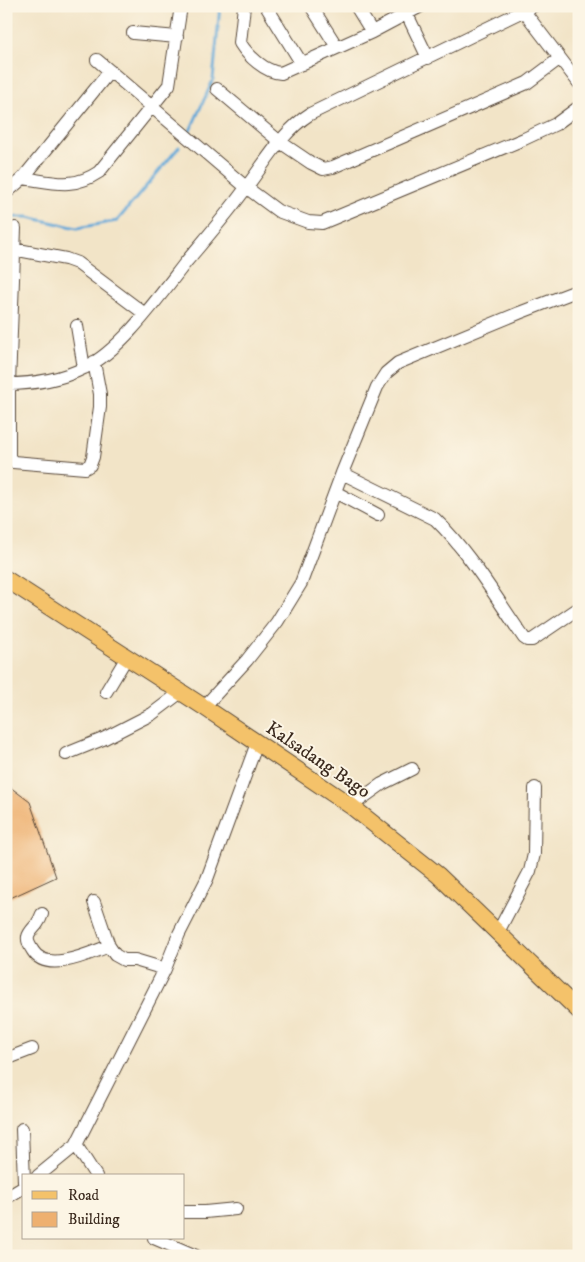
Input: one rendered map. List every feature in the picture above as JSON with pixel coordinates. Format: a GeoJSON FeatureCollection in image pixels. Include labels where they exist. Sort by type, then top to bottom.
{"type":"FeatureCollection","features":[{"type":"Feature","properties":{"kind":"main road","name":"Kalsadang Bago"},"geometry":{"type":"LineString","coordinates":[[6,579],[204,707],[350,806],[438,875],[579,1011]]}},
{"type":"Feature","properties":{"kind":"street"},"geometry":{"type":"LineString","coordinates":[[23,178],[69,184],[87,180],[98,172],[169,85],[181,6]]}},
{"type":"Feature","properties":{"kind":"street"},"geometry":{"type":"LineString","coordinates":[[244,6],[240,44],[245,51],[274,72],[281,73],[372,32],[405,10],[421,6]]}},
{"type":"Feature","properties":{"kind":"street"},"geometry":{"type":"LineString","coordinates":[[266,6],[302,64]]}},
{"type":"Feature","properties":{"kind":"street"},"geometry":{"type":"LineString","coordinates":[[311,6],[337,47]]}},
{"type":"Feature","properties":{"kind":"street"},"geometry":{"type":"LineString","coordinates":[[356,6],[372,32]]}},
{"type":"Feature","properties":{"kind":"street"},"geometry":{"type":"LineString","coordinates":[[8,384],[43,382],[89,365],[113,347],[145,314],[247,188],[280,142],[297,123],[310,114],[528,8],[559,59],[579,83]]}},
{"type":"Feature","properties":{"kind":"street"},"geometry":{"type":"LineString","coordinates":[[405,10],[428,58]]}},
{"type":"Feature","properties":{"kind":"street"},"geometry":{"type":"LineString","coordinates":[[133,33],[177,37]]}},
{"type":"Feature","properties":{"kind":"street"},"geometry":{"type":"LineString","coordinates":[[217,89],[280,142],[323,169],[333,167],[527,83],[559,59]]}},
{"type":"Feature","properties":{"kind":"street"},"geometry":{"type":"LineString","coordinates":[[97,60],[247,188],[278,211],[308,222],[322,222],[524,139],[556,124],[579,108]]}},
{"type":"Feature","properties":{"kind":"street"},"geometry":{"type":"LineString","coordinates":[[6,193],[23,178],[110,71]]}},
{"type":"Feature","properties":{"kind":"street"},"geometry":{"type":"LineString","coordinates":[[14,228],[8,384],[9,457],[13,462],[85,468],[90,465],[100,407],[100,394],[89,365],[78,326]]}},
{"type":"Feature","properties":{"kind":"street"},"geometry":{"type":"LineString","coordinates":[[13,249],[77,263],[145,314]]}},
{"type":"Feature","properties":{"kind":"street"},"geometry":{"type":"LineString","coordinates":[[204,707],[247,660],[277,622],[301,583],[342,473],[377,387],[386,373],[398,363],[579,290]]}},
{"type":"Feature","properties":{"kind":"street"},"geometry":{"type":"LineString","coordinates":[[342,473],[435,519],[472,563],[524,638],[532,640],[579,608]]}},
{"type":"Feature","properties":{"kind":"street"},"geometry":{"type":"LineString","coordinates":[[335,492],[378,515]]}},
{"type":"Feature","properties":{"kind":"street"},"geometry":{"type":"LineString","coordinates":[[106,692],[127,657]]}},
{"type":"Feature","properties":{"kind":"street"},"geometry":{"type":"LineString","coordinates":[[66,754],[103,739],[152,714],[181,692]]}},
{"type":"Feature","properties":{"kind":"street"},"geometry":{"type":"LineString","coordinates":[[40,1174],[76,1145],[207,879],[257,743]]}},
{"type":"Feature","properties":{"kind":"street"},"geometry":{"type":"LineString","coordinates":[[350,806],[382,784],[412,769]]}},
{"type":"Feature","properties":{"kind":"street"},"geometry":{"type":"LineString","coordinates":[[498,932],[530,871],[534,854],[535,788]]}},
{"type":"Feature","properties":{"kind":"street"},"geometry":{"type":"LineString","coordinates":[[94,902],[109,946],[115,955],[124,960],[135,960],[164,969]]}},
{"type":"Feature","properties":{"kind":"street"},"geometry":{"type":"LineString","coordinates":[[42,914],[38,923],[28,935],[28,939],[37,957],[47,962],[70,960],[109,946]]}},
{"type":"Feature","properties":{"kind":"street"},"geometry":{"type":"LineString","coordinates":[[6,1059],[32,1049]]}},
{"type":"Feature","properties":{"kind":"street"},"geometry":{"type":"LineString","coordinates":[[22,1129],[24,1174]]}},
{"type":"Feature","properties":{"kind":"street"},"geometry":{"type":"LineString","coordinates":[[76,1145],[95,1174]]}},
{"type":"Feature","properties":{"kind":"street"},"geometry":{"type":"LineString","coordinates":[[6,1198],[22,1188]]}},
{"type":"Feature","properties":{"kind":"street"},"geometry":{"type":"LineString","coordinates":[[185,1212],[236,1209]]}},
{"type":"Feature","properties":{"kind":"street"},"geometry":{"type":"LineString","coordinates":[[159,1240],[196,1256]]}},
{"type":"Feature","properties":{"kind":"building"},"geometry":{"type":"Polygon","coordinates":[[[6,784],[30,802],[56,877],[6,900],[6,784]]]}},
{"type":"Feature","properties":{"kind":"waterway"},"geometry":{"type":"LineString","coordinates":[[189,133],[213,80],[220,6]]}},
{"type":"Feature","properties":{"kind":"waterway"},"geometry":{"type":"LineString","coordinates":[[6,217],[28,217],[77,228],[117,221],[179,147]]}}]}
